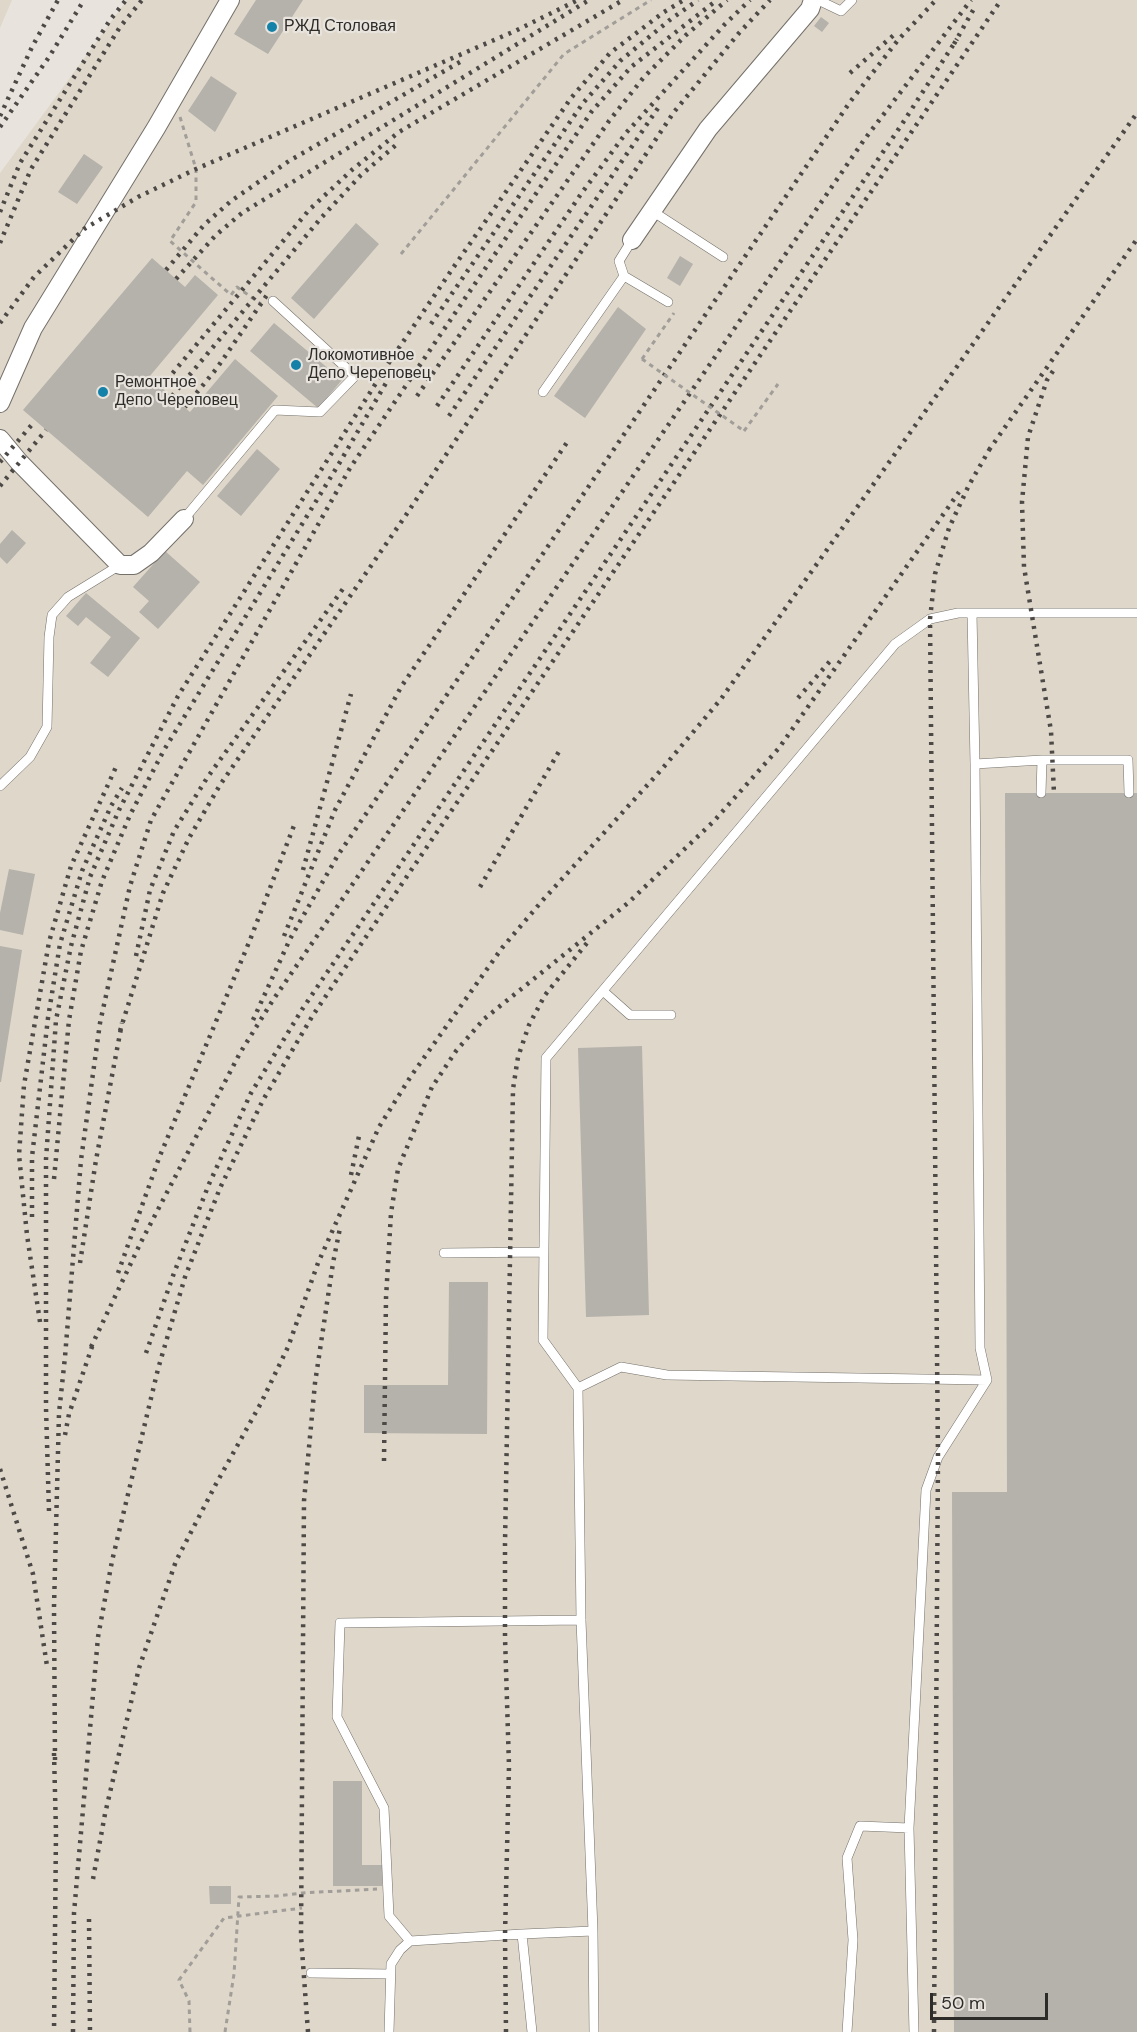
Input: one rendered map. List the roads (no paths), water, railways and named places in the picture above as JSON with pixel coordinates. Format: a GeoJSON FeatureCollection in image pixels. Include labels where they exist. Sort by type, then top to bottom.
{"type":"FeatureCollection","features":[{"type":"Feature","properties":{"kind":"street"},"geometry":{"type":"LineString","coordinates":[[0,404],[33,328],[156,129],[230,0]]}},
{"type":"Feature","properties":{"kind":"street"},"geometry":{"type":"LineString","coordinates":[[632,240],[708,129],[810,9],[813,0]]}},
{"type":"Feature","properties":{"kind":"street"},"geometry":{"type":"LineString","coordinates":[[0,439],[19,462],[120,565],[134,565],[143,559],[184,519]]}},
{"type":"Feature","properties":{"kind":"lane"},"geometry":{"type":"LineString","coordinates":[[818,0],[841,11],[852,0]]}},
{"type":"Feature","properties":{"kind":"lane"},"geometry":{"type":"LineString","coordinates":[[652,210],[723,257]]}},
{"type":"Feature","properties":{"kind":"lane"},"geometry":{"type":"LineString","coordinates":[[632,240],[620,261],[624,276],[668,302]]}},
{"type":"Feature","properties":{"kind":"lane"},"geometry":{"type":"LineString","coordinates":[[543,392],[624,276]]}},
{"type":"Feature","properties":{"kind":"lane"},"geometry":{"type":"LineString","coordinates":[[184,519],[275,410],[320,412],[355,376],[273,301]]}},
{"type":"Feature","properties":{"kind":"lane"},"geometry":{"type":"LineString","coordinates":[[0,786],[30,758],[47,727],[49,637],[52,615],[68,597],[120,565]]}},
{"type":"Feature","properties":{"kind":"lane"},"geometry":{"type":"LineString","coordinates":[[594,2032],[593,1931],[581,1620],[578,1388],[543,1340],[546,1058],[895,644],[930,619],[958,613],[1137,613]]}},
{"type":"Feature","properties":{"kind":"lane"},"geometry":{"type":"LineString","coordinates":[[914,2032],[909,1828],[926,1490],[938,1457],[987,1380],[980,1348],[972,613]]}},
{"type":"Feature","properties":{"kind":"lane"},"geometry":{"type":"LineString","coordinates":[[975,764],[1042,760],[1128,760],[1129,793]]}},
{"type":"Feature","properties":{"kind":"lane"},"geometry":{"type":"LineString","coordinates":[[1041,793],[1042,760]]}},
{"type":"Feature","properties":{"kind":"lane"},"geometry":{"type":"LineString","coordinates":[[603,991],[630,1015],[671,1015]]}},
{"type":"Feature","properties":{"kind":"lane"},"geometry":{"type":"LineString","coordinates":[[444,1253],[544,1252]]}},
{"type":"Feature","properties":{"kind":"lane"},"geometry":{"type":"LineString","coordinates":[[578,1388],[621,1367],[667,1375],[987,1380]]}},
{"type":"Feature","properties":{"kind":"lane"},"geometry":{"type":"LineString","coordinates":[[410,1941],[389,1916],[384,1808],[337,1717],[340,1623],[581,1620]]}},
{"type":"Feature","properties":{"kind":"lane"},"geometry":{"type":"LineString","coordinates":[[847,2032],[853,1940],[847,1857],[860,1826],[909,1828]]}},
{"type":"Feature","properties":{"kind":"lane"},"geometry":{"type":"LineString","coordinates":[[389,2032],[391,1964],[400,1950],[410,1941],[593,1931]]}},
{"type":"Feature","properties":{"kind":"lane"},"geometry":{"type":"LineString","coordinates":[[522,1934],[532,2032]]}},
{"type":"Feature","properties":{"kind":"lane"},"geometry":{"type":"LineString","coordinates":[[311,1972],[390,1974]]}},
{"type":"Feature","properties":{"kind":"railway"},"geometry":{"type":"LineString","coordinates":[[0,116],[32,47],[58,0]]}},
{"type":"Feature","properties":{"kind":"railway"},"geometry":{"type":"LineString","coordinates":[[0,127],[49,57],[84,0]]}},
{"type":"Feature","properties":{"kind":"railway"},"geometry":{"type":"LineString","coordinates":[[0,212],[20,163],[110,20],[126,0]]}},
{"type":"Feature","properties":{"kind":"railway"},"geometry":{"type":"LineString","coordinates":[[0,243],[31,169],[120,27],[142,0]]}},
{"type":"Feature","properties":{"kind":"railway"},"geometry":{"type":"LineString","coordinates":[[0,323],[34,277],[84,229],[138,197],[196,169],[515,31],[578,0]]}},
{"type":"Feature","properties":{"kind":"railway"},"geometry":{"type":"LineString","coordinates":[[176,279],[216,235],[242,213],[589,0]]}},
{"type":"Feature","properties":{"kind":"railway"},"geometry":{"type":"LineString","coordinates":[[161,387],[309,210],[353,169],[399,132],[623,0]]}},
{"type":"Feature","properties":{"kind":"railway"},"geometry":{"type":"LineString","coordinates":[[49,1511],[46,1408],[46,1159],[56,1020],[71,946],[90,877],[119,810],[178,696],[390,361],[571,98],[610,53],[664,12],[684,0]]}},
{"type":"Feature","properties":{"kind":"railway"},"geometry":{"type":"LineString","coordinates":[[431,324],[583,103],[620,61],[698,0]]}},
{"type":"Feature","properties":{"kind":"railway"},"geometry":{"type":"LineString","coordinates":[[55,1760],[54,1607],[59,1413],[81,1160],[100,1023],[130,886],[151,820],[350,468],[592,111],[631,67],[717,0]]}},
{"type":"Feature","properties":{"kind":"railway"},"geometry":{"type":"LineString","coordinates":[[417,396],[609,121],[644,77],[686,35],[727,0]]}},
{"type":"Feature","properties":{"kind":"railway"},"geometry":{"type":"LineString","coordinates":[[437,406],[581,194],[626,133],[725,24],[750,0]]}},
{"type":"Feature","properties":{"kind":"railway"},"geometry":{"type":"LineString","coordinates":[[120,1031],[163,893],[189,838],[220,785],[406,515],[674,112],[739,33],[770,0]]}},
{"type":"Feature","properties":{"kind":"railway"},"geometry":{"type":"LineString","coordinates":[[253,1020],[290,939],[338,855],[850,102],[898,40],[936,0]]}},
{"type":"Feature","properties":{"kind":"railway"},"geometry":{"type":"LineString","coordinates":[[91,1347],[141,1242],[240,1053],[273,1000],[864,140],[971,0]]}},
{"type":"Feature","properties":{"kind":"railway"},"geometry":{"type":"LineString","coordinates":[[73,2032],[74,1913],[98,1637],[112,1561],[158,1369],[185,1277],[220,1188],[263,1100],[313,1015],[1001,0]]}},
{"type":"Feature","properties":{"kind":"railway"},"geometry":{"type":"LineString","coordinates":[[954,44],[976,5]]}},
{"type":"Feature","properties":{"kind":"railway"},"geometry":{"type":"LineString","coordinates":[[850,73],[895,34]]}},
{"type":"Feature","properties":{"kind":"railway"},"geometry":{"type":"LineString","coordinates":[[146,1353],[209,1184],[251,1093],[303,1008],[902,124],[957,39]]}},
{"type":"Feature","properties":{"kind":"railway"},"geometry":{"type":"LineString","coordinates":[[166,270],[204,225],[231,201],[289,161],[460,62]]}},
{"type":"Feature","properties":{"kind":"railway"},"geometry":{"type":"LineString","coordinates":[[449,416],[658,108]]}},
{"type":"Feature","properties":{"kind":"railway"},"geometry":{"type":"LineString","coordinates":[[93,1879],[105,1814],[139,1668],[176,1561],[261,1403],[288,1347],[318,1263],[379,1127],[411,1076],[502,948],[662,769],[721,699],[1137,113]]}},
{"type":"Feature","properties":{"kind":"railway"},"geometry":{"type":"LineString","coordinates":[[172,396],[321,218],[361,175],[396,145]]}},
{"type":"Feature","properties":{"kind":"railway"},"geometry":{"type":"LineString","coordinates":[[989,450],[1137,239]]}},
{"type":"Feature","properties":{"kind":"railway"},"geometry":{"type":"LineString","coordinates":[[185,407],[217,368],[269,292]]}},
{"type":"Feature","properties":{"kind":"railway"},"geometry":{"type":"LineString","coordinates":[[1053,371],[1047,380],[1028,437],[1022,502],[1024,567],[1051,731],[1054,793]]}},
{"type":"Feature","properties":{"kind":"railway"},"geometry":{"type":"LineString","coordinates":[[54,1179],[69,1020],[81,951],[102,881],[130,815],[164,750],[386,383]]}},
{"type":"Feature","properties":{"kind":"railway"},"geometry":{"type":"LineString","coordinates":[[0,462],[35,421]]}},
{"type":"Feature","properties":{"kind":"railway"},"geometry":{"type":"LineString","coordinates":[[0,486],[46,430]]}},
{"type":"Feature","properties":{"kind":"railway"},"geometry":{"type":"LineString","coordinates":[[284,936],[335,810],[401,687],[568,441]]}},
{"type":"Feature","properties":{"kind":"railway"},"geometry":{"type":"LineString","coordinates":[[934,2032],[938,1457],[930,619],[935,574],[949,528],[969,485],[992,445]]}},
{"type":"Feature","properties":{"kind":"railway"},"geometry":{"type":"LineString","coordinates":[[384,1461],[386,1298],[391,1213],[398,1169],[432,1087],[456,1051],[484,1019],[628,903],[714,821],[779,748],[959,492]]}},
{"type":"Feature","properties":{"kind":"railway"},"geometry":{"type":"LineString","coordinates":[[136,956],[150,890],[174,831],[207,778],[345,586]]}},
{"type":"Feature","properties":{"kind":"railway"},"geometry":{"type":"LineString","coordinates":[[798,698],[831,660]]}},
{"type":"Feature","properties":{"kind":"railway"},"geometry":{"type":"LineString","coordinates":[[303,870],[351,694]]}},
{"type":"Feature","properties":{"kind":"railway"},"geometry":{"type":"LineString","coordinates":[[480,887],[561,748]]}},
{"type":"Feature","properties":{"kind":"railway"},"geometry":{"type":"LineString","coordinates":[[40,1322],[27,1235],[19,1155],[24,1085],[49,942],[71,866],[116,767]]}},
{"type":"Feature","properties":{"kind":"railway"},"geometry":{"type":"LineString","coordinates":[[32,1217],[32,1157],[48,1018],[60,944],[82,871],[111,806],[122,788]]}},
{"type":"Feature","properties":{"kind":"railway"},"geometry":{"type":"LineString","coordinates":[[118,1273],[159,1158],[250,940],[295,823]]}},
{"type":"Feature","properties":{"kind":"railway"},"geometry":{"type":"LineString","coordinates":[[506,2032],[505,1935],[509,1766],[505,1544],[513,1089],[518,1057],[529,1025],[545,995],[587,943]]}},
{"type":"Feature","properties":{"kind":"railway"},"geometry":{"type":"LineString","coordinates":[[80,1263],[96,1160],[122,1023]]}},
{"type":"Feature","properties":{"kind":"railway"},"geometry":{"type":"LineString","coordinates":[[351,1175],[359,1136]]}},
{"type":"Feature","properties":{"kind":"railway"},"geometry":{"type":"LineString","coordinates":[[308,2032],[301,1936],[304,1501],[315,1383],[340,1228]]}},
{"type":"Feature","properties":{"kind":"railway"},"geometry":{"type":"LineString","coordinates":[[65,1435],[69,1414],[94,1341]]}},
{"type":"Feature","properties":{"kind":"railway"},"geometry":{"type":"LineString","coordinates":[[0,1469],[33,1574],[47,1666]]}},
{"type":"Feature","properties":{"kind":"railway"},"geometry":{"type":"LineString","coordinates":[[54,1753],[56,1832],[54,2032]]}},
{"type":"Feature","properties":{"kind":"railway"},"geometry":{"type":"LineString","coordinates":[[89,1919],[90,2032]]}},
{"type":"Feature","properties":{"kind":"place","name":"РЖД Столовая"},"geometry":{"type":"Point","coordinates":[272,27]}},
{"type":"Feature","properties":{"kind":"place","name":"Локомотивное Депо Череповец"},"geometry":{"type":"Point","coordinates":[296,365]}},
{"type":"Feature","properties":{"kind":"place","name":"Ремонтное Депо Череповец"},"geometry":{"type":"Point","coordinates":[103,392]}}]}
